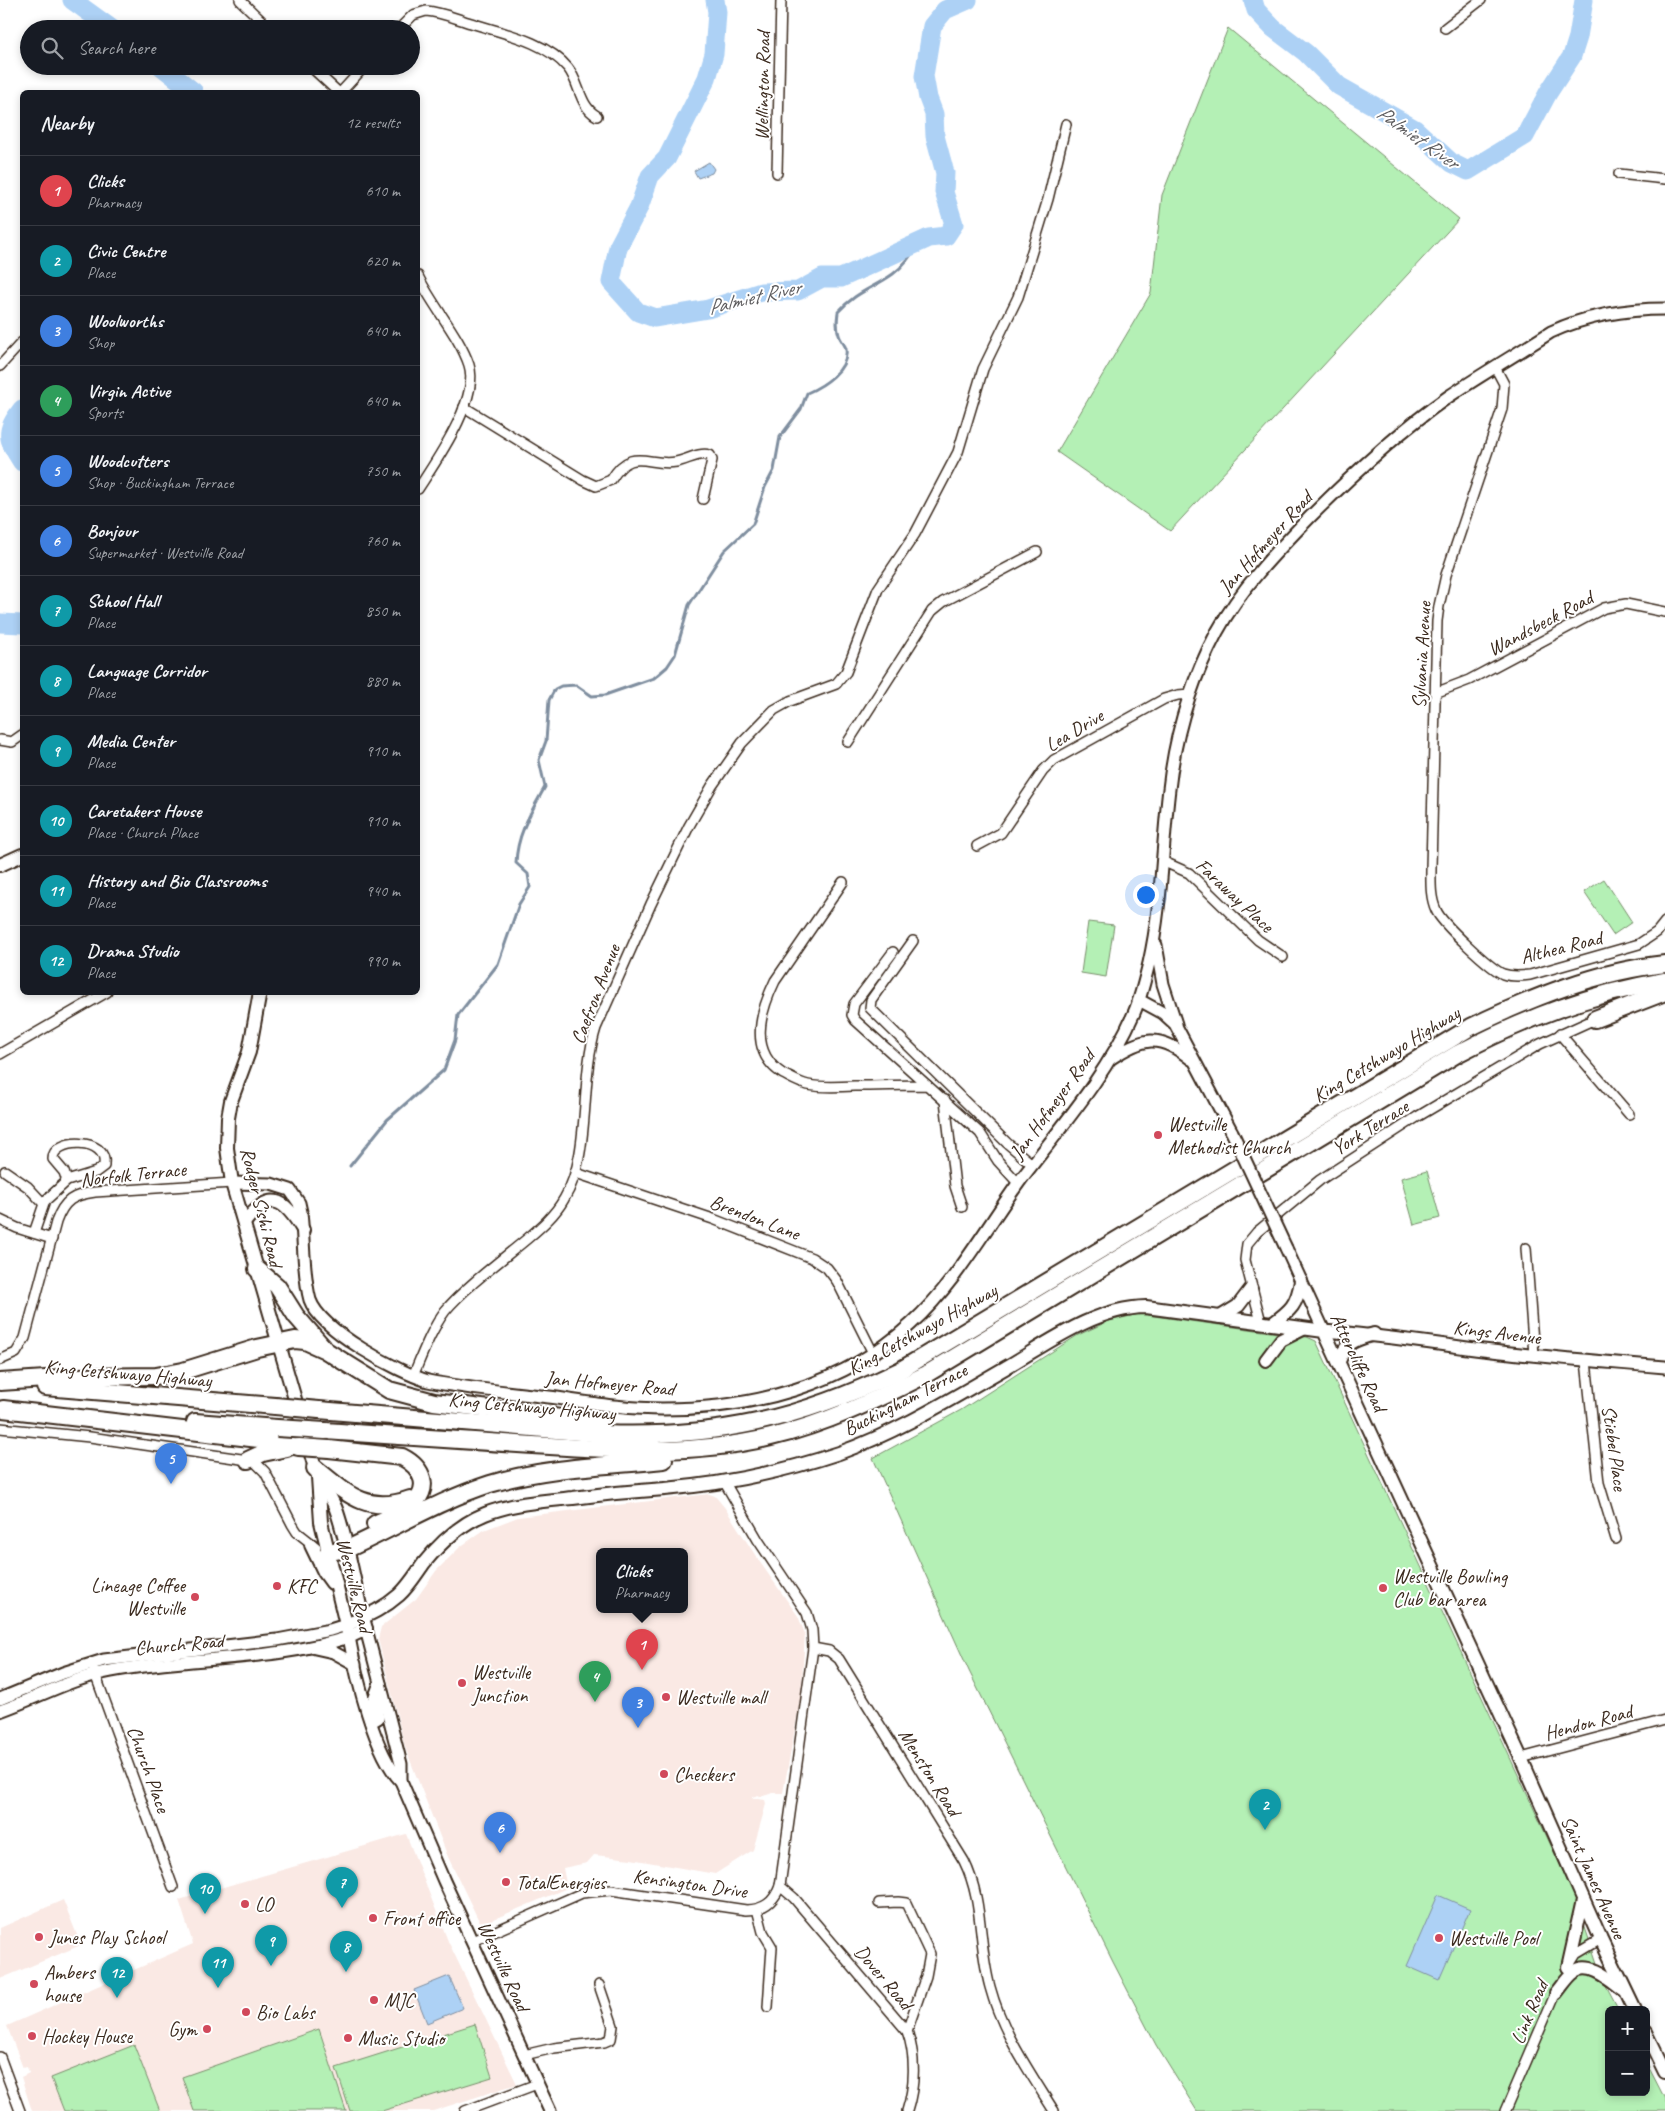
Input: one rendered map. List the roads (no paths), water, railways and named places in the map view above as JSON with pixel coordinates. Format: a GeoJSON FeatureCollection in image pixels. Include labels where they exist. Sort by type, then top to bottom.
{"type":"FeatureCollection","features":[{"type":"Feature","properties":{"kind":"highway","name":"King Cetshwayo Highway"},"geometry":{"type":"LineString","coordinates":[[0,1383],[604,1434],[640,1435],[710,1431],[744,1426],[841,1398],[899,1371],[1471,1027],[1507,1010],[1562,989],[1626,970],[1665,964]]}},
{"type":"Feature","properties":{"kind":"highway","name":"King Cetshwayo Highway"},"geometry":{"type":"LineString","coordinates":[[1,1409],[646,1451],[729,1445],[770,1438],[857,1408],[925,1375],[1491,1036],[1563,1006],[1603,993],[1665,981]]}},
{"type":"Feature","properties":{"kind":"highway"},"geometry":{"type":"LineString","coordinates":[[1595,1019],[1665,992]]}},
{"type":"Feature","properties":{"kind":"highway"},"geometry":{"type":"LineString","coordinates":[[257,1269],[277,1286],[296,1316],[325,1350]]}},
{"type":"Feature","properties":{"kind":"highway"},"geometry":{"type":"LineString","coordinates":[[0,1383],[76,1377],[156,1376],[183,1371],[280,1342],[295,1340],[305,1341],[325,1350],[389,1390],[434,1402],[642,1426],[686,1425],[787,1415]]}},
{"type":"Feature","properties":{"kind":"highway"},"geometry":{"type":"LineString","coordinates":[[1,1409],[267,1440],[300,1447],[389,1454],[406,1459],[416,1466],[422,1477],[421,1489],[410,1506],[346,1545]]}},
{"type":"Feature","properties":{"kind":"highway"},"geometry":{"type":"LineString","coordinates":[[322,1547],[346,1545],[466,1493],[509,1478],[553,1471],[667,1460],[729,1445]]}},
{"type":"Feature","properties":{"kind":"highway"},"geometry":{"type":"LineString","coordinates":[[248,1460],[263,1453],[300,1447]]}},
{"type":"Feature","properties":{"kind":"highway"},"geometry":{"type":"LineString","coordinates":[[316,1472],[350,1496],[369,1504],[395,1504],[418,1496]]}},
{"type":"Feature","properties":{"kind":"main road"},"geometry":{"type":"LineString","coordinates":[[0,865],[20,856]]}},
{"type":"Feature","properties":{"kind":"main road","name":"Rodger Sishi Road"},"geometry":{"type":"LineString","coordinates":[[260,995],[250,1052],[229,1111],[226,1148],[232,1183],[280,1342]]}},
{"type":"Feature","properties":{"kind":"main road"},"geometry":{"type":"LineString","coordinates":[[244,1223],[257,1207],[276,1202],[287,1207],[303,1230]]}},
{"type":"Feature","properties":{"kind":"main road"},"geometry":{"type":"LineString","coordinates":[[1266,1323],[1292,1307],[1298,1298],[1301,1281]]}},
{"type":"Feature","properties":{"kind":"main road"},"geometry":{"type":"LineString","coordinates":[[1220,1317],[1238,1306],[1251,1289]]}},
{"type":"Feature","properties":{"kind":"main road","name":"Buckingham Terrace"},"geometry":{"type":"LineString","coordinates":[[364,1624],[401,1593],[437,1547],[454,1532],[486,1514],[510,1506],[541,1501],[725,1483],[801,1465],[879,1437],[947,1402],[1070,1330],[1105,1314],[1127,1308],[1146,1307],[1324,1331]]}},
{"type":"Feature","properties":{"kind":"main road"},"geometry":{"type":"LineString","coordinates":[[1266,1360],[1282,1340],[1292,1333],[1305,1328]]}},
{"type":"Feature","properties":{"kind":"main road","name":"Attercliffe Road"},"geometry":{"type":"LineString","coordinates":[[1324,1331],[1521,1758]]}},
{"type":"Feature","properties":{"kind":"main road"},"geometry":{"type":"LineString","coordinates":[[1339,1361],[1350,1343],[1374,1334]]}},
{"type":"Feature","properties":{"kind":"main road","name":"Westville Road"},"geometry":{"type":"LineString","coordinates":[[280,1342],[316,1472],[322,1547],[336,1586],[347,1631]]}},
{"type":"Feature","properties":{"kind":"main road","name":"Westville Road"},"geometry":{"type":"LineString","coordinates":[[316,1472],[330,1495],[346,1545],[364,1624]]}},
{"type":"Feature","properties":{"kind":"main road"},"geometry":{"type":"LineString","coordinates":[[322,1547],[324,1572],[336,1586]]}},
{"type":"Feature","properties":{"kind":"main road","name":"Church Road"},"geometry":{"type":"LineString","coordinates":[[347,1631],[364,1624]]}},
{"type":"Feature","properties":{"kind":"main road","name":"Saint James Avenue"},"geometry":{"type":"LineString","coordinates":[[1521,1758],[1583,1900],[1633,2006]]}},
{"type":"Feature","properties":{"kind":"main road"},"geometry":{"type":"LineString","coordinates":[[1568,1966],[1583,1900]]}},
{"type":"Feature","properties":{"kind":"main road"},"geometry":{"type":"LineString","coordinates":[[1556,1992],[1571,1974],[1582,1969],[1598,1971],[1626,1990]]}},
{"type":"Feature","properties":{"kind":"main road"},"geometry":{"type":"LineString","coordinates":[[1650,2041],[1665,2072]]}},
{"type":"Feature","properties":{"kind":"street"},"geometry":{"type":"LineString","coordinates":[[240,0],[261,20]]}},
{"type":"Feature","properties":{"kind":"street","name":"Wellington Road"},"geometry":{"type":"LineString","coordinates":[[777,173],[782,0]]}},
{"type":"Feature","properties":{"kind":"street"},"geometry":{"type":"LineString","coordinates":[[1445,28],[1481,0]]}},
{"type":"Feature","properties":{"kind":"street"},"geometry":{"type":"LineString","coordinates":[[409,20],[418,12],[433,11],[508,34],[542,48],[559,59],[570,70],[585,105],[590,112],[598,116]]}},
{"type":"Feature","properties":{"kind":"street"},"geometry":{"type":"LineString","coordinates":[[320,75],[338,90]]}},
{"type":"Feature","properties":{"kind":"street"},"geometry":{"type":"LineString","coordinates":[[342,90],[356,75]]}},
{"type":"Feature","properties":{"kind":"street","name":"Caefron Avenue"},"geometry":{"type":"LineString","coordinates":[[413,1376],[446,1311],[553,1215],[564,1201],[576,1173],[585,1085],[592,1040],[651,904],[689,826],[712,786],[756,727],[774,710],[790,701],[836,684],[846,672],[878,589],[915,534],[958,452],[984,369],[1018,297],[1048,200],[1066,124]]}},
{"type":"Feature","properties":{"kind":"street"},"geometry":{"type":"LineString","coordinates":[[1619,174],[1665,179]]}},
{"type":"Feature","properties":{"kind":"street"},"geometry":{"type":"LineString","coordinates":[[420,280],[462,349],[470,367],[470,386],[464,407],[451,436],[420,486]]}},
{"type":"Feature","properties":{"kind":"street","name":"Jan Hofmeyer Road"},"geometry":{"type":"LineString","coordinates":[[232,1183],[272,1184],[290,1190],[299,1203],[308,1290],[315,1309],[330,1326],[349,1339],[413,1376],[445,1384],[625,1407],[669,1409],[706,1407],[767,1398],[833,1376],[872,1353],[896,1338],[933,1302],[960,1268],[1018,1183],[1033,1165],[1106,1062],[1123,1035],[1139,1000],[1154,936],[1172,770],[1179,731],[1190,694],[1214,637],[1242,591],[1277,551],[1335,493],[1392,441],[1447,398],[1551,332],[1570,324],[1594,316],[1665,309]]}},
{"type":"Feature","properties":{"kind":"street"},"geometry":{"type":"LineString","coordinates":[[0,366],[20,344]]}},
{"type":"Feature","properties":{"kind":"street","name":"Sylvania Avenue"},"geometry":{"type":"LineString","coordinates":[[1432,897],[1437,621],[1441,595],[1502,409],[1504,384],[1495,367]]}},
{"type":"Feature","properties":{"kind":"street"},"geometry":{"type":"LineString","coordinates":[[464,407],[583,480],[596,486],[612,480],[614,475],[635,459],[676,462],[694,456],[710,455],[712,460],[702,499]]}},
{"type":"Feature","properties":{"kind":"street"},"geometry":{"type":"LineString","coordinates":[[848,742],[932,611],[943,602],[1037,552]]}},
{"type":"Feature","properties":{"kind":"street","name":"Wandsbeck Road"},"geometry":{"type":"LineString","coordinates":[[1436,693],[1469,680],[1604,608],[1626,604],[1665,612]]}},
{"type":"Feature","properties":{"kind":"street","name":"Lea Drive"},"geometry":{"type":"LineString","coordinates":[[977,846],[1001,833],[1043,771],[1054,760],[1164,699],[1178,694],[1190,694]]}},
{"type":"Feature","properties":{"kind":"street"},"geometry":{"type":"LineString","coordinates":[[0,740],[12,742],[20,736]]}},
{"type":"Feature","properties":{"kind":"street","name":"Faraway Place"},"geometry":{"type":"LineString","coordinates":[[1162,861],[1189,873],[1258,940],[1283,958]]}},
{"type":"Feature","properties":{"kind":"street"},"geometry":{"type":"LineString","coordinates":[[843,882],[775,981],[767,998],[760,1030],[764,1053],[768,1060],[780,1071],[808,1085],[831,1087],[927,1084]]}},
{"type":"Feature","properties":{"kind":"street","name":"Althea Road"},"geometry":{"type":"LineString","coordinates":[[1432,897],[1436,910],[1444,922],[1490,965],[1503,974],[1512,976],[1530,975],[1639,944],[1657,932],[1665,922]]}},
{"type":"Feature","properties":{"kind":"street"},"geometry":{"type":"LineString","coordinates":[[1154,936],[1163,984],[1179,1031]]}},
{"type":"Feature","properties":{"kind":"street"},"geometry":{"type":"LineString","coordinates":[[913,941],[871,1000],[869,1006],[946,1084],[1007,1143],[1033,1165]]}},
{"type":"Feature","properties":{"kind":"street"},"geometry":{"type":"LineString","coordinates":[[893,952],[854,1004],[852,1015],[855,1020],[980,1133],[998,1161],[1018,1183]]}},
{"type":"Feature","properties":{"kind":"street"},"geometry":{"type":"LineString","coordinates":[[0,1054],[102,995]]}},
{"type":"Feature","properties":{"kind":"street","name":"Attercliffe Road"},"geometry":{"type":"LineString","coordinates":[[1139,1000],[1163,1013],[1179,1031],[1197,1063],[1232,1132],[1324,1331]]}},
{"type":"Feature","properties":{"kind":"street","name":"York Terrace"},"geometry":{"type":"LineString","coordinates":[[1266,1323],[1251,1289],[1245,1260],[1247,1244],[1257,1232],[1337,1168],[1417,1117],[1520,1055],[1560,1034],[1595,1019]]}},
{"type":"Feature","properties":{"kind":"street"},"geometry":{"type":"LineString","coordinates":[[1560,1034],[1629,1114]]}},
{"type":"Feature","properties":{"kind":"street"},"geometry":{"type":"LineString","coordinates":[[1106,1062],[1140,1042],[1157,1040],[1173,1046],[1197,1063]]}},
{"type":"Feature","properties":{"kind":"street"},"geometry":{"type":"LineString","coordinates":[[945,1100],[955,1186],[962,1207]]}},
{"type":"Feature","properties":{"kind":"street"},"geometry":{"type":"LineString","coordinates":[[34,1233],[43,1204],[67,1181],[87,1176],[102,1168],[104,1159],[95,1146],[82,1143],[66,1145],[56,1150],[53,1158],[64,1172],[67,1181]]}},
{"type":"Feature","properties":{"kind":"street"},"geometry":{"type":"LineString","coordinates":[[4,1171],[28,1187],[43,1204]]}},
{"type":"Feature","properties":{"kind":"street","name":"Brendon Lane"},"geometry":{"type":"LineString","coordinates":[[576,1173],[713,1219],[812,1258],[822,1264],[837,1281],[872,1353]]}},
{"type":"Feature","properties":{"kind":"street","name":"Norfolk Terrace"},"geometry":{"type":"LineString","coordinates":[[0,1360],[16,1353],[25,1338],[60,1213],[75,1196],[95,1192],[232,1183]]}},
{"type":"Feature","properties":{"kind":"street"},"geometry":{"type":"LineString","coordinates":[[0,1220],[52,1239]]}},
{"type":"Feature","properties":{"kind":"street"},"geometry":{"type":"LineString","coordinates":[[1526,1248],[1534,1355]]}},
{"type":"Feature","properties":{"kind":"street","name":"Kings Avenue"},"geometry":{"type":"LineString","coordinates":[[1324,1331],[1374,1334],[1586,1361],[1665,1367]]}},
{"type":"Feature","properties":{"kind":"street","name":"Stiebel Place"},"geometry":{"type":"LineString","coordinates":[[1586,1361],[1599,1483],[1616,1539]]}},
{"type":"Feature","properties":{"kind":"street"},"geometry":{"type":"LineString","coordinates":[[0,1428],[90,1437],[248,1460],[262,1468],[292,1524],[322,1547]]}},
{"type":"Feature","properties":{"kind":"street"},"geometry":{"type":"LineString","coordinates":[[725,1483],[758,1540],[807,1613],[812,1630],[813,1648],[780,1886]]}},
{"type":"Feature","properties":{"kind":"street","name":"Westville Road"},"geometry":{"type":"LineString","coordinates":[[364,1624],[401,1764],[401,1781]]}},
{"type":"Feature","properties":{"kind":"street","name":"Church Road"},"geometry":{"type":"LineString","coordinates":[[0,1711],[116,1658],[277,1640],[330,1630],[347,1631]]}},
{"type":"Feature","properties":{"kind":"street","name":"Westville Road"},"geometry":{"type":"LineString","coordinates":[[347,1631],[354,1664],[371,1722],[392,1772],[401,1781],[444,1881],[550,2111]]}},
{"type":"Feature","properties":{"kind":"street","name":"Church Road"},"geometry":{"type":"LineString","coordinates":[[0,1699],[63,1672],[266,1654],[309,1647],[347,1631]]}},
{"type":"Feature","properties":{"kind":"street"},"geometry":{"type":"LineString","coordinates":[[309,1647],[328,1650],[354,1664]]}},
{"type":"Feature","properties":{"kind":"street","name":"Menston Road"},"geometry":{"type":"LineString","coordinates":[[813,1648],[829,1651],[839,1659],[964,1861],[974,1881],[986,1968],[996,2007],[1016,2051],[1054,2111]]}},
{"type":"Feature","properties":{"kind":"street","name":"Church Place"},"geometry":{"type":"LineString","coordinates":[[93,1669],[174,1888]]}},
{"type":"Feature","properties":{"kind":"street"},"geometry":{"type":"LineString","coordinates":[[371,1722],[378,1720],[379,1716],[374,1699],[380,1683]]}},
{"type":"Feature","properties":{"kind":"street","name":"Hendon Road"},"geometry":{"type":"LineString","coordinates":[[1521,1758],[1665,1720]]}},
{"type":"Feature","properties":{"kind":"street","name":"Kensington Drive"},"geometry":{"type":"LineString","coordinates":[[473,1941],[563,1900],[591,1890],[612,1890],[746,1910],[757,1909],[775,1898],[780,1886]]}},
{"type":"Feature","properties":{"kind":"street","name":"Dover Road"},"geometry":{"type":"LineString","coordinates":[[780,1886],[794,1898],[907,2031],[914,2058],[907,2111]]}},
{"type":"Feature","properties":{"kind":"street"},"geometry":{"type":"LineString","coordinates":[[879,1903],[906,1903],[930,1954],[926,1976],[907,2031]]}},
{"type":"Feature","properties":{"kind":"street"},"geometry":{"type":"LineString","coordinates":[[757,1909],[763,1932],[772,1947],[768,2007]]}},
{"type":"Feature","properties":{"kind":"street","name":"Link Road"},"geometry":{"type":"LineString","coordinates":[[1505,2111],[1568,1966],[1576,1954],[1601,1939]]}},
{"type":"Feature","properties":{"kind":"street"},"geometry":{"type":"LineString","coordinates":[[524,2055],[554,2048],[604,2042],[611,2039],[613,2026],[599,1985]]}},
{"type":"Feature","properties":{"kind":"street"},"geometry":{"type":"LineString","coordinates":[[0,2057],[20,2111]]}},
{"type":"Feature","properties":{"kind":"street"},"geometry":{"type":"LineString","coordinates":[[465,2111],[537,2084]]}},
{"type":"Feature","properties":{"kind":"water"},"geometry":{"type":"Polygon","coordinates":[[[709,162],[714,169],[712,173],[698,178],[694,171],[709,162]]]}},
{"type":"Feature","properties":{"kind":"water","name":"Westville Pool"},"geometry":{"type":"Polygon","coordinates":[[[1438,1895],[1470,1909],[1439,1980],[1407,1966],[1438,1895]]]}},
{"type":"Feature","properties":{"kind":"water"},"geometry":{"type":"Polygon","coordinates":[[[449,1976],[463,2008],[427,2023],[414,1990],[449,1976]]]}},
{"type":"Feature","properties":{"kind":"waterway","name":"Palmiet River"},"geometry":{"type":"LineString","coordinates":[[72,0],[100,20]]}},
{"type":"Feature","properties":{"kind":"waterway","name":"Palmiet River"},"geometry":{"type":"LineString","coordinates":[[715,0],[717,12],[714,54],[707,78],[667,158],[650,176],[639,207],[618,247],[611,282],[638,312],[655,318],[708,309],[761,292],[798,291],[822,278],[841,278],[929,238],[946,236],[954,224],[944,192],[945,173],[935,136],[934,114],[928,98],[924,76],[932,26],[945,10],[968,0]]}},
{"type":"Feature","properties":{"kind":"waterway","name":"Palmiet River"},"geometry":{"type":"LineString","coordinates":[[1253,0],[1256,10],[1273,28],[1306,53],[1339,86],[1415,129],[1452,163],[1468,171],[1525,136],[1548,93],[1572,56],[1578,37],[1584,0]]}},
{"type":"Feature","properties":{"kind":"waterway","name":"Palmiet River"},"geometry":{"type":"LineString","coordinates":[[172,75],[191,90]]}},
{"type":"Feature","properties":{"kind":"waterway"},"geometry":{"type":"LineString","coordinates":[[350,1166],[387,1120],[444,1070],[455,1040],[458,1015],[498,964],[519,904],[530,887],[528,874],[516,863],[517,852],[522,833],[545,787],[539,760],[546,741],[549,700],[555,689],[561,686],[576,685],[592,696],[605,695],[654,678],[667,667],[675,655],[689,605],[724,551],[753,524],[765,487],[774,470],[780,437],[801,409],[807,393],[827,382],[843,364],[846,357],[846,349],[838,332],[838,312],[858,295],[897,271],[918,244]]}},
{"type":"Feature","properties":{"kind":"waterway","name":"Palmiet River"},"geometry":{"type":"LineString","coordinates":[[20,412],[10,430],[13,447],[20,459]]}},
{"type":"Feature","properties":{"kind":"waterway","name":"Palmiet River"},"geometry":{"type":"LineString","coordinates":[[0,623],[20,624]]}},
{"type":"Feature","properties":{"kind":"place","name":"Westville Methodist Church"},"geometry":{"type":"Point","coordinates":[1158,1135]}},
{"type":"Feature","properties":{"kind":"place","name":"Woodcutters"},"geometry":{"type":"Point","coordinates":[171,1484]}},
{"type":"Feature","properties":{"kind":"place","name":"KFC"},"geometry":{"type":"Point","coordinates":[277,1586]}},
{"type":"Feature","properties":{"kind":"place","name":"Westville Bowling Club bar area"},"geometry":{"type":"Point","coordinates":[1383,1588]}},
{"type":"Feature","properties":{"kind":"place","name":"Lineage Coffee Westville"},"geometry":{"type":"Point","coordinates":[195,1597]}},
{"type":"Feature","properties":{"kind":"place","name":"Clicks"},"geometry":{"type":"Point","coordinates":[642,1670]}},
{"type":"Feature","properties":{"kind":"place","name":"Westville Junction"},"geometry":{"type":"Point","coordinates":[462,1683]}},
{"type":"Feature","properties":{"kind":"place","name":"Westville mall"},"geometry":{"type":"Point","coordinates":[666,1697]}},
{"type":"Feature","properties":{"kind":"place","name":"Virgin Active"},"geometry":{"type":"Point","coordinates":[595,1702]}},
{"type":"Feature","properties":{"kind":"place","name":"Woolworths"},"geometry":{"type":"Point","coordinates":[638,1728]}},
{"type":"Feature","properties":{"kind":"place","name":"Checkers"},"geometry":{"type":"Point","coordinates":[664,1774]}},
{"type":"Feature","properties":{"kind":"place","name":"Civic Centre"},"geometry":{"type":"Point","coordinates":[1265,1830]}},
{"type":"Feature","properties":{"kind":"place","name":"Bonjour"},"geometry":{"type":"Point","coordinates":[500,1853]}},
{"type":"Feature","properties":{"kind":"place","name":"TotalEnergies"},"geometry":{"type":"Point","coordinates":[506,1882]}},
{"type":"Feature","properties":{"kind":"place","name":"LO"},"geometry":{"type":"Point","coordinates":[245,1904]}},
{"type":"Feature","properties":{"kind":"place","name":"School Hall"},"geometry":{"type":"Point","coordinates":[342,1908]}},
{"type":"Feature","properties":{"kind":"place","name":"Caretakers House"},"geometry":{"type":"Point","coordinates":[205,1914]}},
{"type":"Feature","properties":{"kind":"place","name":"Front office"},"geometry":{"type":"Point","coordinates":[373,1918]}},
{"type":"Feature","properties":{"kind":"place","name":"Junes Play School"},"geometry":{"type":"Point","coordinates":[39,1937]}},
{"type":"Feature","properties":{"kind":"place","name":"Westville Pool"},"geometry":{"type":"Point","coordinates":[1439,1938]}},
{"type":"Feature","properties":{"kind":"place","name":"Media Center"},"geometry":{"type":"Point","coordinates":[271,1966]}},
{"type":"Feature","properties":{"kind":"place","name":"Language Corridor"},"geometry":{"type":"Point","coordinates":[346,1972]}},
{"type":"Feature","properties":{"kind":"place","name":"Ambers house"},"geometry":{"type":"Point","coordinates":[34,1984]}},
{"type":"Feature","properties":{"kind":"place","name":"History and Bio Classrooms"},"geometry":{"type":"Point","coordinates":[218,1988]}},
{"type":"Feature","properties":{"kind":"place","name":"Drama Studio"},"geometry":{"type":"Point","coordinates":[117,1998]}},
{"type":"Feature","properties":{"kind":"place","name":"MJC"},"geometry":{"type":"Point","coordinates":[374,2000]}},
{"type":"Feature","properties":{"kind":"place","name":"Bio Labs"},"geometry":{"type":"Point","coordinates":[246,2012]}},
{"type":"Feature","properties":{"kind":"place","name":"Gym"},"geometry":{"type":"Point","coordinates":[207,2029]}},
{"type":"Feature","properties":{"kind":"place","name":"Hockey House"},"geometry":{"type":"Point","coordinates":[32,2036]}},
{"type":"Feature","properties":{"kind":"place","name":"Music Studio"},"geometry":{"type":"Point","coordinates":[348,2038]}}]}
